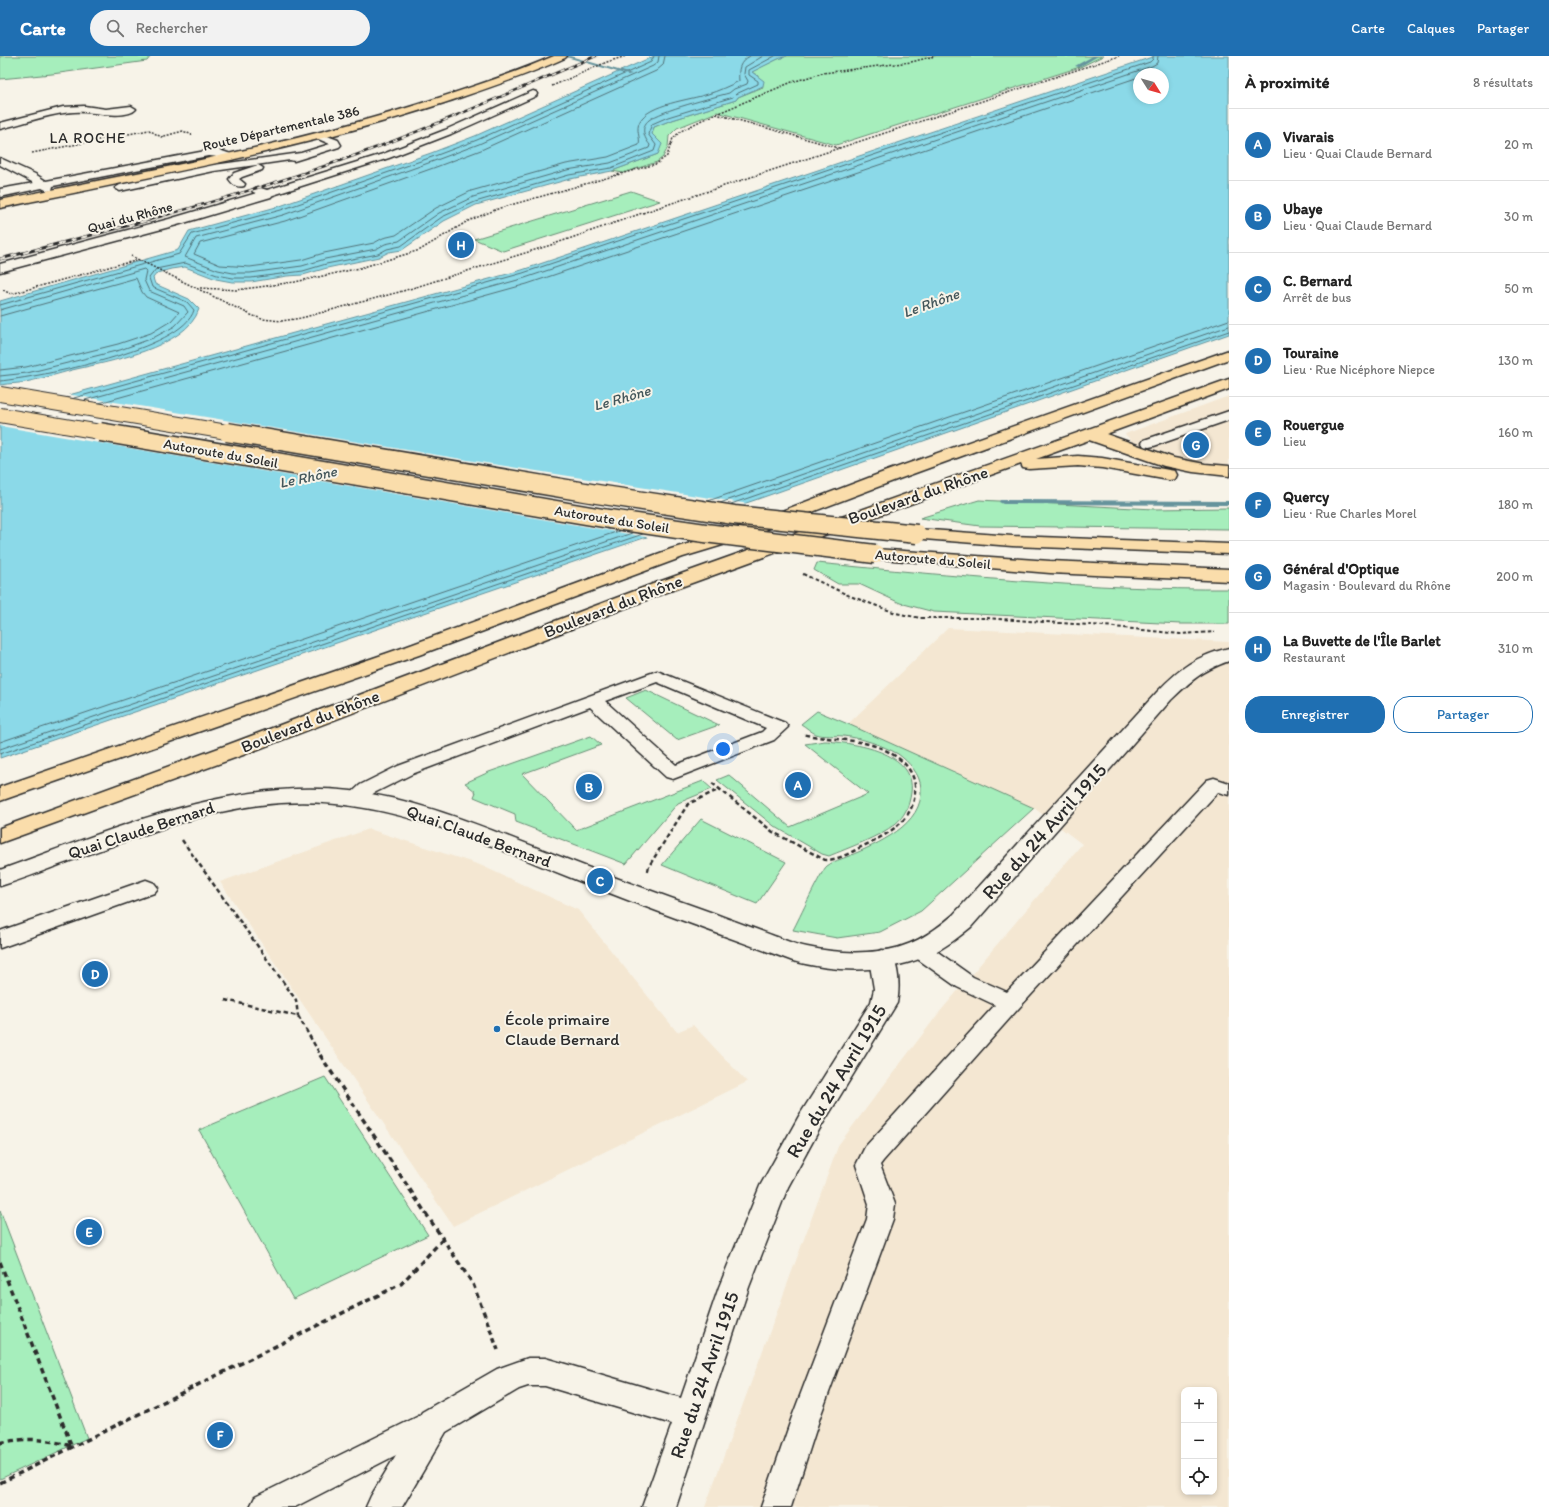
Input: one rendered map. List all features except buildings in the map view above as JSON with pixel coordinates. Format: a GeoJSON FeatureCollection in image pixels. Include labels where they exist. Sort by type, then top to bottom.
{"type":"FeatureCollection","features":[{"type":"Feature","properties":{"kind":"main road","name":"Route Départementale 386"},"geometry":{"type":"LineString","coordinates":[[0,204],[118,181],[319,136],[408,111],[476,89],[531,70],[562,56]]}},
{"type":"Feature","properties":{"kind":"main road","name":"Boulevard du Rhône"},"geometry":{"type":"LineString","coordinates":[[0,794],[412,651],[677,553],[730,537],[890,476],[1229,354]]}},
{"type":"Feature","properties":{"kind":"main road"},"geometry":{"type":"LineString","coordinates":[[1151,471],[1102,450],[1092,442],[1084,424],[1104,414],[1229,371]]}},
{"type":"Feature","properties":{"kind":"main road","name":"Boulevard du Rhône"},"geometry":{"type":"LineString","coordinates":[[0,836],[242,747],[682,579],[1229,384]]}},
{"type":"Feature","properties":{"kind":"main road","name":"Autoroute du Soleil"},"geometry":{"type":"LineString","coordinates":[[0,394],[628,499],[734,515],[917,534],[1020,541],[1229,549]]}},
{"type":"Feature","properties":{"kind":"main road","name":"Autoroute du Soleil"},"geometry":{"type":"LineString","coordinates":[[0,415],[609,519],[705,533],[875,554],[1043,567],[1229,575]]}},
{"type":"Feature","properties":{"kind":"main road"},"geometry":{"type":"LineString","coordinates":[[730,537],[909,482],[1036,434],[1057,432],[1089,435],[1110,440],[1136,452],[1179,464],[1229,471]]}},
{"type":"Feature","properties":{"kind":"main road"},"geometry":{"type":"LineString","coordinates":[[999,467],[1059,461],[1078,461],[1151,471],[1202,481],[1229,483]]}},
{"type":"Feature","properties":{"kind":"street"},"geometry":{"type":"LineString","coordinates":[[0,126],[63,110],[84,109],[106,112],[131,109]]}},
{"type":"Feature","properties":{"kind":"street"},"geometry":{"type":"LineString","coordinates":[[0,193],[158,161],[208,153],[218,153],[230,157]]}},
{"type":"Feature","properties":{"kind":"street"},"geometry":{"type":"LineString","coordinates":[[0,161],[31,176],[55,193]]}},
{"type":"Feature","properties":{"kind":"street","name":"Quai du Rhône"},"geometry":{"type":"LineString","coordinates":[[0,268],[180,220],[262,192]]}},
{"type":"Feature","properties":{"kind":"street","name":"Rue du 24 Avril 1915"},"geometry":{"type":"LineString","coordinates":[[659,1507],[734,1287],[774,1186],[809,1123],[846,1067],[884,1003],[887,989],[882,959],[920,950],[937,941],[962,921],[1164,696],[1185,675],[1205,663],[1229,654]]}},
{"type":"Feature","properties":{"kind":"street","name":"Quai Claude Bernard"},"geometry":{"type":"LineString","coordinates":[[0,878],[154,823],[217,806],[260,798],[292,796],[355,799],[400,807],[444,820],[644,897],[802,955],[834,960],[858,961],[882,959]]}},
{"type":"Feature","properties":{"kind":"street"},"geometry":{"type":"LineString","coordinates":[[0,940],[146,888]]}},
{"type":"Feature","properties":{"kind":"street"},"geometry":{"type":"LineString","coordinates":[[383,1507],[434,1422],[508,1379],[528,1372],[545,1372],[656,1404],[691,1416]]}},
{"type":"Feature","properties":{"kind":"lane"},"geometry":{"type":"LineString","coordinates":[[262,192],[386,156],[448,132],[533,94]]}},
{"type":"Feature","properties":{"kind":"lane"},"geometry":{"type":"LineString","coordinates":[[240,184],[234,179],[238,176],[336,145],[335,142],[319,136]]}},
{"type":"Feature","properties":{"kind":"lane"},"geometry":{"type":"LineString","coordinates":[[120,188],[214,168],[305,155]]}},
{"type":"Feature","properties":{"kind":"lane"},"geometry":{"type":"LineString","coordinates":[[1149,443],[1229,415]]}},
{"type":"Feature","properties":{"kind":"lane"},"geometry":{"type":"LineString","coordinates":[[355,799],[367,789],[405,770],[657,676],[779,727],[768,736],[673,773],[593,700]]}},
{"type":"Feature","properties":{"kind":"lane"},"geometry":{"type":"LineString","coordinates":[[776,1507],[806,1417],[880,1219],[882,1204],[868,1165],[874,1154],[1010,1003],[1214,784],[1229,789]]}},
{"type":"Feature","properties":{"kind":"lane"},"geometry":{"type":"LineString","coordinates":[[920,950],[965,982],[1010,1003]]}},
{"type":"Feature","properties":{"kind":"lane"},"geometry":{"type":"LineString","coordinates":[[265,1507],[434,1422]]}},
{"type":"Feature","properties":{"kind":"path"},"geometry":{"type":"LineString","coordinates":[[533,94],[607,62],[626,56]]}},
{"type":"Feature","properties":{"kind":"path"},"geometry":{"type":"LineString","coordinates":[[198,288],[237,290],[295,282],[360,268],[420,250],[468,221],[500,208],[656,164],[668,156],[674,138],[681,131],[702,120],[792,82],[823,72],[911,62],[935,56]]}},
{"type":"Feature","properties":{"kind":"path"},"geometry":{"type":"LineString","coordinates":[[0,288],[11,294],[116,265],[141,260],[251,315],[262,319],[282,321],[301,318],[403,291],[554,244],[661,207],[1119,56]]}},
{"type":"Feature","properties":{"kind":"path"},"geometry":{"type":"LineString","coordinates":[[716,114],[839,148]]}},
{"type":"Feature","properties":{"kind":"path"},"geometry":{"type":"LineString","coordinates":[[28,154],[149,130],[161,137],[183,131],[226,149],[218,153]]}},
{"type":"Feature","properties":{"kind":"path"},"geometry":{"type":"LineString","coordinates":[[801,573],[850,596],[896,613],[920,618],[985,618],[1105,626],[1180,634],[1216,632]]}},
{"type":"Feature","properties":{"kind":"path"},"geometry":{"type":"LineString","coordinates":[[692,766],[773,832],[825,860],[834,860],[885,834],[909,815],[914,803],[916,784],[910,770],[892,754],[857,740],[812,737],[779,727]]}},
{"type":"Feature","properties":{"kind":"path"},"geometry":{"type":"LineString","coordinates":[[644,897],[649,866],[688,804],[720,789]]}},
{"type":"Feature","properties":{"kind":"path"},"geometry":{"type":"LineString","coordinates":[[180,836],[296,1000],[298,1016],[326,1065],[473,1284],[508,1379]]}},
{"type":"Feature","properties":{"kind":"path"},"geometry":{"type":"LineString","coordinates":[[225,1000],[298,1016]]}},
{"type":"Feature","properties":{"kind":"path"},"geometry":{"type":"LineString","coordinates":[[0,1482],[401,1284],[443,1239]]}},
{"type":"Feature","properties":{"kind":"path"},"geometry":{"type":"LineString","coordinates":[[0,1262],[72,1447]]}},
{"type":"Feature","properties":{"kind":"path"},"geometry":{"type":"LineString","coordinates":[[0,1443],[16,1439],[42,1438],[72,1447]]}},
{"type":"Feature","properties":{"kind":"shaded area"},"geometry":{"type":"Polygon","coordinates":[[[1229,396],[1229,466],[1186,461],[1135,445],[1125,434],[1229,396]]]}},
{"type":"Feature","properties":{"kind":"shaded area"},"geometry":{"type":"Polygon","coordinates":[[[948,628],[1229,642],[1229,1507],[705,1507],[839,1144],[938,1014],[1082,844],[1034,808],[848,724],[948,628]]]}},
{"type":"Feature","properties":{"kind":"shaded area","name":"École primaire Claude Bernard"},"geometry":{"type":"Polygon","coordinates":[[[369,829],[480,865],[578,910],[677,1032],[693,1025],[747,1082],[453,1226],[220,882],[369,829]]]}},
{"type":"Feature","properties":{"kind":"green space"},"geometry":{"type":"Polygon","coordinates":[[[0,56],[151,56],[147,61],[52,74],[0,79],[0,56]]]}},
{"type":"Feature","properties":{"kind":"green space"},"geometry":{"type":"Polygon","coordinates":[[[787,56],[1103,56],[1080,67],[836,145],[717,112],[677,128],[669,136],[668,147],[663,157],[657,162],[623,173],[612,171],[658,154],[652,134],[654,127],[736,100],[738,97],[763,87],[757,75],[751,72],[787,56]]]}},
{"type":"Feature","properties":{"kind":"green space"},"geometry":{"type":"Polygon","coordinates":[[[631,191],[660,201],[503,251],[474,239],[631,191]]]}},
{"type":"Feature","properties":{"kind":"green space"},"geometry":{"type":"Polygon","coordinates":[[[979,500],[1154,509],[1229,508],[1229,529],[980,526],[920,518],[979,500]]]}},
{"type":"Feature","properties":{"kind":"green space"},"geometry":{"type":"Polygon","coordinates":[[[817,563],[1075,585],[1178,589],[1229,589],[1229,624],[1181,624],[934,612],[900,603],[859,584],[838,584],[814,570],[817,563]]]}},
{"type":"Feature","properties":{"kind":"green space"},"geometry":{"type":"Polygon","coordinates":[[[646,690],[719,725],[677,740],[626,698],[646,690]]]}},
{"type":"Feature","properties":{"kind":"green space"},"geometry":{"type":"Polygon","coordinates":[[[817,711],[1034,808],[921,911],[880,932],[837,938],[793,930],[824,869],[835,861],[872,846],[897,831],[907,823],[915,813],[920,801],[921,788],[919,778],[902,757],[865,740],[850,737],[819,735],[814,733],[801,724],[817,711]]]}},
{"type":"Feature","properties":{"kind":"green space"},"geometry":{"type":"Polygon","coordinates":[[[591,736],[601,745],[522,774],[576,830],[703,781],[712,789],[678,803],[626,864],[516,822],[515,814],[474,797],[476,792],[465,783],[489,772],[591,736]]]}},
{"type":"Feature","properties":{"kind":"green space"},"geometry":{"type":"Polygon","coordinates":[[[825,741],[866,747],[881,752],[894,759],[904,767],[910,779],[911,793],[906,810],[895,824],[872,838],[829,856],[822,854],[774,826],[717,780],[729,775],[790,827],[868,794],[805,744],[825,741]]]}},
{"type":"Feature","properties":{"kind":"green space"},"geometry":{"type":"Polygon","coordinates":[[[701,819],[786,862],[757,904],[662,865],[701,819]]]}},
{"type":"Feature","properties":{"kind":"green space"},"geometry":{"type":"Polygon","coordinates":[[[325,1077],[428,1235],[293,1299],[199,1130],[325,1077]]]}},
{"type":"Feature","properties":{"kind":"green space"},"geometry":{"type":"Polygon","coordinates":[[[0,1210],[87,1438],[0,1479],[0,1210]]]}},
{"type":"Feature","properties":{"kind":"water"},"geometry":{"type":"Polygon","coordinates":[[[654,56],[787,56],[752,72],[764,81],[763,86],[738,97],[736,100],[654,127],[652,134],[662,144],[658,154],[612,171],[570,179],[476,205],[444,221],[402,250],[389,252],[379,257],[327,268],[303,275],[251,282],[232,282],[216,279],[185,267],[157,273],[153,278],[155,284],[189,299],[199,309],[192,322],[179,334],[144,351],[105,363],[26,382],[0,385],[0,301],[178,250],[189,231],[280,206],[431,153],[475,136],[654,56]]]}},
{"type":"Feature","properties":{"kind":"water","name":"Le Rhône"},"geometry":{"type":"Polygon","coordinates":[[[1155,56],[1229,56],[1229,334],[755,500],[0,758],[0,414],[522,270],[1155,56]]]}},
{"type":"Feature","properties":{"kind":"pier"},"geometry":{"type":"Polygon","coordinates":[[[66,394],[492,464],[749,504],[652,538],[0,426],[0,412],[66,394]]]}},
{"type":"Feature","properties":{"kind":"waterway"},"geometry":{"type":"LineString","coordinates":[[565,56],[630,74]]}},
{"type":"Feature","properties":{"kind":"waterway"},"geometry":{"type":"LineString","coordinates":[[1077,66],[1096,56]]}},
{"type":"Feature","properties":{"kind":"waterway"},"geometry":{"type":"LineString","coordinates":[[1003,502],[1229,503]]}},
{"type":"Feature","properties":{"kind":"railway"},"geometry":{"type":"LineString","coordinates":[[145,221],[257,188],[367,151],[454,117],[596,56]]}},
{"type":"Feature","properties":{"kind":"railway"},"geometry":{"type":"LineString","coordinates":[[0,259],[149,220]]}},
{"type":"Feature","properties":{"kind":"place","name":"La Buvette de l'Île Barlet"},"geometry":{"type":"Point","coordinates":[461,245]}},
{"type":"Feature","properties":{"kind":"place","name":"Général d'Optique"},"geometry":{"type":"Point","coordinates":[1196,445]}},
{"type":"Feature","properties":{"kind":"place","name":"Vivarais"},"geometry":{"type":"Point","coordinates":[798,785]}},
{"type":"Feature","properties":{"kind":"place","name":"Ubaye"},"geometry":{"type":"Point","coordinates":[589,787]}},
{"type":"Feature","properties":{"kind":"place","name":"C. Bernard"},"geometry":{"type":"Point","coordinates":[600,881]}},
{"type":"Feature","properties":{"kind":"place","name":"Touraine"},"geometry":{"type":"Point","coordinates":[95,974]}},
{"type":"Feature","properties":{"kind":"place","name":"École primaire Claude Bernard"},"geometry":{"type":"Point","coordinates":[497,1029]}},
{"type":"Feature","properties":{"kind":"place","name":"Rouergue"},"geometry":{"type":"Point","coordinates":[89,1232]}},
{"type":"Feature","properties":{"kind":"place","name":"Quercy"},"geometry":{"type":"Point","coordinates":[220,1435]}},
{"type":"Feature","properties":{"kind":"district","name":"LA ROCHE"},"geometry":{"type":"Point","coordinates":[88,138]}}]}
